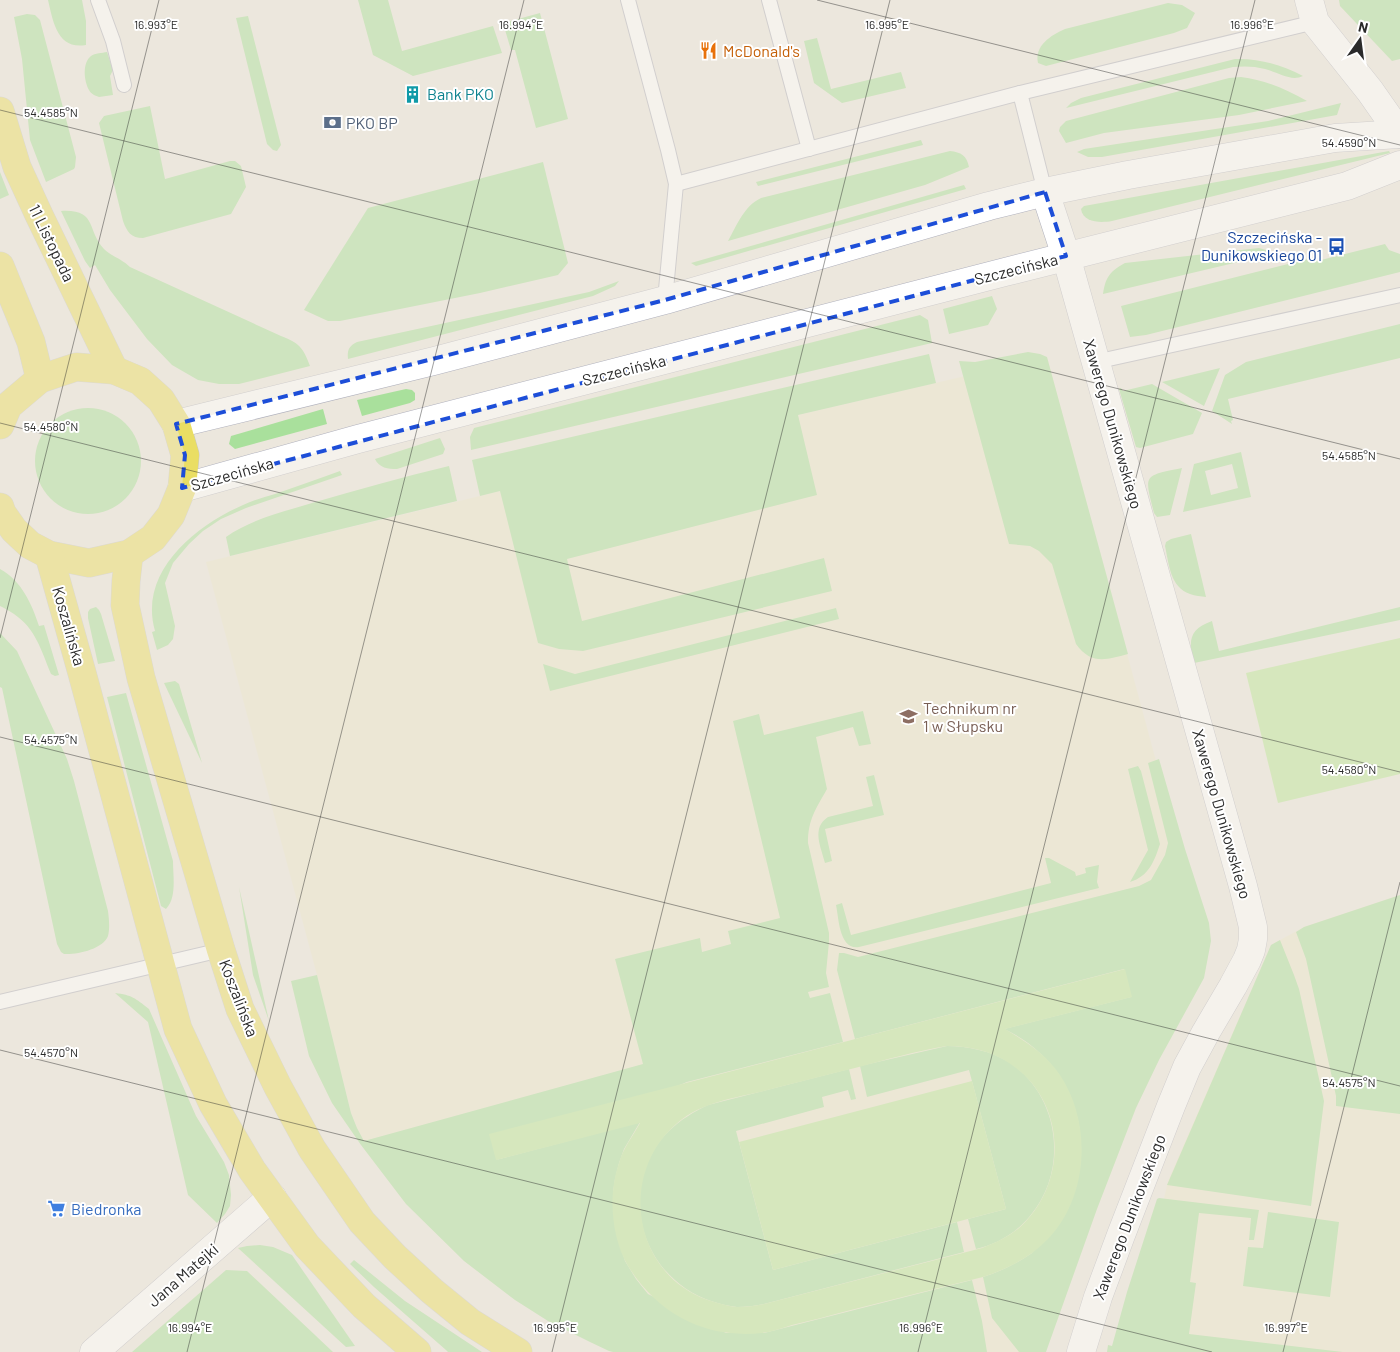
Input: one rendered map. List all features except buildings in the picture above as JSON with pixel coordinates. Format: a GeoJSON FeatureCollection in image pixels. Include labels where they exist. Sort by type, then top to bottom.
{"type":"FeatureCollection","features":[{"type":"Feature","properties":{"kind":"main road","name":"11 Listopada"},"geometry":{"type":"LineString","coordinates":[[0,111],[17,167],[114,370]]}},
{"type":"Feature","properties":{"kind":"main road"},"geometry":{"type":"LineString","coordinates":[[0,266],[31,342],[40,379]]}},
{"type":"Feature","properties":{"kind":"main road"},"geometry":{"type":"LineString","coordinates":[[0,425],[8,406],[40,379],[76,367],[114,370],[140,382],[161,400],[176,424],[185,455],[182,488],[171,515],[153,538],[128,554],[88,563],[49,555],[30,545],[14,530],[0,507]]}},
{"type":"Feature","properties":{"kind":"main road","name":"Koszalińska"},"geometry":{"type":"LineString","coordinates":[[128,554],[125,605],[136,660],[240,1009],[278,1087],[312,1149],[362,1222],[395,1257],[432,1291],[470,1322],[518,1352]]}},
{"type":"Feature","properties":{"kind":"main road","name":"Koszalińska"},"geometry":{"type":"LineString","coordinates":[[49,555],[178,1029],[213,1104],[252,1170],[307,1246],[364,1306],[417,1352]]}},
{"type":"Feature","properties":{"kind":"street"},"geometry":{"type":"LineString","coordinates":[[1312,11],[1400,134]]}},
{"type":"Feature","properties":{"kind":"street"},"geometry":{"type":"LineString","coordinates":[[176,424],[434,361],[664,300],[989,206],[1045,192],[1128,175],[1335,138],[1400,134]]}},
{"type":"Feature","properties":{"kind":"street","name":"Szczecińska"},"geometry":{"type":"LineString","coordinates":[[182,488],[358,439],[1066,256],[1347,186],[1400,165]]}},
{"type":"Feature","properties":{"kind":"street","name":"Szczecińska"},"geometry":{"type":"LineString","coordinates":[[1045,192],[1066,256]]}},
{"type":"Feature","properties":{"kind":"street","name":"Xawerego Dunikowskiego"},"geometry":{"type":"LineString","coordinates":[[1066,256],[1253,927],[1253,939],[1247,960],[1187,1067],[1174,1098],[1098,1297],[1081,1352]]}},
{"type":"Feature","properties":{"kind":"street","name":"Jana Matejki"},"geometry":{"type":"LineString","coordinates":[[94,1352],[272,1197]]}},
{"type":"Feature","properties":{"kind":"lane"},"geometry":{"type":"LineString","coordinates":[[98,0],[113,41],[124,86]]}},
{"type":"Feature","properties":{"kind":"lane"},"geometry":{"type":"LineString","coordinates":[[628,0],[676,184],[664,300]]}},
{"type":"Feature","properties":{"kind":"lane"},"geometry":{"type":"LineString","coordinates":[[769,0],[809,149]]}},
{"type":"Feature","properties":{"kind":"lane"},"geometry":{"type":"LineString","coordinates":[[676,184],[1020,93],[1312,11]]}},
{"type":"Feature","properties":{"kind":"lane"},"geometry":{"type":"LineString","coordinates":[[1020,93],[1045,192]]}},
{"type":"Feature","properties":{"kind":"lane"},"geometry":{"type":"LineString","coordinates":[[1096,362],[1400,295]]}},
{"type":"Feature","properties":{"kind":"lane"},"geometry":{"type":"LineString","coordinates":[[0,1002],[222,950]]}},
{"type":"Feature","properties":{"kind":"highlighted area"},"geometry":{"type":"Polygon","coordinates":[[[1045,192],[1066,256],[182,488],[185,455],[176,424],[665,300],[1045,192]]]}},
{"type":"Feature","properties":{"kind":"shaded area"},"geometry":{"type":"Polygon","coordinates":[[[1047,357],[1180,850],[1031,1352],[677,1352],[364,1141],[351,1113],[317,975],[206,562],[480,496],[798,415],[1047,357]]]}},
{"type":"Feature","properties":{"kind":"shaded area"},"geometry":{"type":"Polygon","coordinates":[[[1400,895],[1400,1352],[1131,1352],[1168,1181],[1271,945],[1304,927],[1400,895]]]}},
{"type":"Feature","properties":{"kind":"green space"},"geometry":{"type":"Polygon","coordinates":[[[48,0],[82,0],[86,21],[86,45],[69,43],[63,38],[55,25],[48,0]]]}},
{"type":"Feature","properties":{"kind":"green space"},"geometry":{"type":"Polygon","coordinates":[[[358,0],[388,0],[402,51],[493,26],[502,53],[413,76],[373,55],[358,0]]]}},
{"type":"Feature","properties":{"kind":"green space"},"geometry":{"type":"Polygon","coordinates":[[[1339,0],[1400,0],[1400,59],[1392,61],[1340,6],[1339,0]]]}},
{"type":"Feature","properties":{"kind":"green space"},"geometry":{"type":"Polygon","coordinates":[[[1168,3],[1182,5],[1195,13],[1187,28],[1046,66],[1038,63],[1037,57],[1041,46],[1054,34],[1065,29],[1168,3]]]}},
{"type":"Feature","properties":{"kind":"green space"},"geometry":{"type":"Polygon","coordinates":[[[540,13],[568,119],[536,128],[515,50],[511,50],[503,23],[540,13]]]}},
{"type":"Feature","properties":{"kind":"green space"},"geometry":{"type":"Polygon","coordinates":[[[27,14],[35,15],[40,20],[76,157],[74,169],[46,182],[30,140],[22,59],[14,17],[27,14]]]}},
{"type":"Feature","properties":{"kind":"green space"},"geometry":{"type":"Polygon","coordinates":[[[248,16],[281,145],[277,151],[267,144],[236,18],[248,16]]]}},
{"type":"Feature","properties":{"kind":"green space"},"geometry":{"type":"Polygon","coordinates":[[[817,38],[831,89],[901,72],[906,88],[842,103],[814,83],[804,41],[817,38]]]}},
{"type":"Feature","properties":{"kind":"green space"},"geometry":{"type":"Polygon","coordinates":[[[107,52],[113,70],[110,76],[113,95],[99,97],[92,94],[89,90],[85,77],[85,67],[91,56],[107,52]]]}},
{"type":"Feature","properties":{"kind":"green space"},"geometry":{"type":"Polygon","coordinates":[[[1235,59],[1270,63],[1303,76],[1294,78],[1257,67],[1233,67],[1066,108],[1081,98],[1235,59]]]}},
{"type":"Feature","properties":{"kind":"green space"},"geometry":{"type":"Polygon","coordinates":[[[1241,77],[1275,86],[1307,101],[1239,115],[1104,133],[1066,143],[1059,131],[1066,121],[1229,78],[1241,77]]]}},
{"type":"Feature","properties":{"kind":"green space"},"geometry":{"type":"Polygon","coordinates":[[[1341,103],[1337,115],[1102,157],[1088,157],[1077,152],[1084,149],[1268,121],[1341,103]]]}},
{"type":"Feature","properties":{"kind":"green space"},"geometry":{"type":"Polygon","coordinates":[[[150,106],[165,179],[230,161],[235,161],[241,166],[246,187],[231,214],[143,238],[132,236],[128,231],[123,221],[99,123],[104,116],[150,106]]]}},
{"type":"Feature","properties":{"kind":"green space"},"geometry":{"type":"Polygon","coordinates":[[[921,140],[923,145],[758,186],[756,182],[921,140]]]}},
{"type":"Feature","properties":{"kind":"green space"},"geometry":{"type":"Polygon","coordinates":[[[950,151],[963,155],[969,167],[925,185],[728,241],[745,211],[761,198],[950,151]]]}},
{"type":"Feature","properties":{"kind":"green space"},"geometry":{"type":"Polygon","coordinates":[[[1389,151],[1390,153],[1112,221],[1093,221],[1082,214],[1081,209],[1084,206],[1389,151]]]}},
{"type":"Feature","properties":{"kind":"green space"},"geometry":{"type":"Polygon","coordinates":[[[543,162],[568,263],[558,275],[480,293],[340,321],[328,321],[304,310],[368,208],[543,162]]]}},
{"type":"Feature","properties":{"kind":"green space"},"geometry":{"type":"Polygon","coordinates":[[[0,172],[9,195],[0,199],[0,172]]]}},
{"type":"Feature","properties":{"kind":"green space"},"geometry":{"type":"Polygon","coordinates":[[[964,185],[966,189],[696,266],[691,263],[964,185]]]}},
{"type":"Feature","properties":{"kind":"green space"},"geometry":{"type":"Polygon","coordinates":[[[61,211],[73,211],[81,213],[86,217],[104,249],[130,267],[292,341],[300,347],[310,366],[239,384],[219,384],[198,380],[172,365],[147,339],[110,290],[95,265],[90,268],[61,211]]]}},
{"type":"Feature","properties":{"kind":"green space"},"geometry":{"type":"Polygon","coordinates":[[[1385,244],[1389,250],[1400,254],[1400,272],[1146,335],[1130,337],[1121,306],[1316,257],[1317,261],[1385,244]]]}},
{"type":"Feature","properties":{"kind":"green space"},"geometry":{"type":"Polygon","coordinates":[[[1259,248],[1266,250],[1268,255],[1103,294],[1109,276],[1125,263],[1259,248]]]}},
{"type":"Feature","properties":{"kind":"green space"},"geometry":{"type":"Polygon","coordinates":[[[619,281],[615,286],[593,296],[348,359],[349,349],[357,342],[589,292],[619,281]]]}},
{"type":"Feature","properties":{"kind":"green space"},"geometry":{"type":"Polygon","coordinates":[[[992,296],[997,309],[988,325],[949,334],[943,309],[992,296]]]}},
{"type":"Feature","properties":{"kind":"green space"},"geometry":{"type":"Polygon","coordinates":[[[920,315],[928,320],[932,343],[471,450],[470,437],[474,428],[920,315]]]}},
{"type":"Feature","properties":{"kind":"green space"},"geometry":{"type":"Polygon","coordinates":[[[1400,324],[1400,358],[1228,399],[1233,420],[1231,421],[1232,424],[1212,411],[1225,375],[1246,362],[1400,324]]]}},
{"type":"Feature","properties":{"kind":"green space"},"geometry":{"type":"Polygon","coordinates":[[[1028,352],[1047,357],[1128,654],[1099,659],[1093,658],[1082,651],[1076,644],[1052,564],[1039,551],[1030,546],[1009,544],[959,361],[975,362],[1028,352]]]}},
{"type":"Feature","properties":{"kind":"green space"},"geometry":{"type":"Polygon","coordinates":[[[929,354],[936,383],[798,415],[817,495],[567,559],[582,621],[824,558],[832,591],[583,651],[559,649],[538,643],[500,491],[480,496],[472,460],[929,354]]]}},
{"type":"Feature","properties":{"kind":"green space"},"geometry":{"type":"Polygon","coordinates":[[[1220,368],[1204,406],[1162,382],[1220,368]]]}},
{"type":"Feature","properties":{"kind":"green space"},"geometry":{"type":"Polygon","coordinates":[[[1152,384],[1202,413],[1193,434],[1140,448],[1136,447],[1119,389],[1121,388],[1123,391],[1152,384]]]}},
{"type":"Feature","properties":{"kind":"green space"},"geometry":{"type":"Polygon","coordinates":[[[406,389],[412,390],[415,393],[415,400],[362,416],[357,400],[406,389]]]}},
{"type":"Feature","properties":{"kind":"green space"},"geometry":{"type":"Polygon","coordinates":[[[88,408],[108,412],[125,424],[137,441],[141,461],[137,481],[125,498],[108,510],[88,514],[68,510],[51,498],[39,481],[35,461],[39,441],[51,424],[68,412],[88,408]]]}},
{"type":"Feature","properties":{"kind":"green space"},"geometry":{"type":"Polygon","coordinates":[[[323,409],[327,424],[235,449],[229,444],[231,436],[323,409]]]}},
{"type":"Feature","properties":{"kind":"green space"},"geometry":{"type":"Polygon","coordinates":[[[440,438],[445,449],[443,454],[397,469],[381,466],[375,459],[440,438]]]}},
{"type":"Feature","properties":{"kind":"green space"},"geometry":{"type":"Polygon","coordinates":[[[1241,452],[1251,497],[1183,512],[1194,464],[1241,452]],[[1232,464],[1205,471],[1211,495],[1238,488],[1232,464]]]}},
{"type":"Feature","properties":{"kind":"green space"},"geometry":{"type":"Polygon","coordinates":[[[449,466],[457,501],[230,556],[226,537],[246,525],[346,493],[449,466]]]}},
{"type":"Feature","properties":{"kind":"green space"},"geometry":{"type":"Polygon","coordinates":[[[1182,468],[1170,515],[1157,517],[1154,513],[1149,491],[1148,484],[1150,479],[1153,475],[1182,468]]]}},
{"type":"Feature","properties":{"kind":"green space"},"geometry":{"type":"Polygon","coordinates":[[[340,471],[342,475],[246,508],[221,519],[203,531],[189,544],[173,563],[165,583],[175,626],[173,639],[168,645],[157,650],[152,632],[155,631],[152,610],[155,589],[163,571],[175,554],[190,539],[207,525],[247,503],[340,471]]]}},
{"type":"Feature","properties":{"kind":"green space"},"geometry":{"type":"Polygon","coordinates":[[[1191,534],[1206,597],[1192,595],[1183,591],[1174,580],[1169,567],[1166,542],[1191,534]]]}},
{"type":"Feature","properties":{"kind":"green space"},"geometry":{"type":"Polygon","coordinates":[[[0,569],[20,586],[33,609],[39,626],[44,625],[59,675],[51,674],[41,648],[28,626],[14,614],[0,606],[0,569]]]}},
{"type":"Feature","properties":{"kind":"green space"},"geometry":{"type":"Polygon","coordinates":[[[96,607],[101,614],[115,661],[98,664],[88,618],[90,609],[96,607]]]}},
{"type":"Feature","properties":{"kind":"green space"},"geometry":{"type":"Polygon","coordinates":[[[1400,607],[1400,620],[1194,663],[1191,648],[1192,637],[1204,624],[1212,621],[1219,651],[1400,607]]]}},
{"type":"Feature","properties":{"kind":"green space"},"geometry":{"type":"Polygon","coordinates":[[[836,608],[839,619],[550,691],[543,664],[575,674],[836,608]]]}},
{"type":"Feature","properties":{"kind":"green space"},"geometry":{"type":"Polygon","coordinates":[[[0,633],[17,651],[67,759],[108,911],[109,930],[105,941],[95,948],[82,952],[64,954],[57,944],[2,688],[0,687],[0,633]]]}},
{"type":"Feature","properties":{"kind":"green space"},"geometry":{"type":"Polygon","coordinates":[[[1400,638],[1400,774],[1278,803],[1246,673],[1400,638]]]}},
{"type":"Feature","properties":{"kind":"green space"},"geometry":{"type":"Polygon","coordinates":[[[175,681],[179,684],[202,763],[164,683],[175,681]]]}},
{"type":"Feature","properties":{"kind":"green space"},"geometry":{"type":"Polygon","coordinates":[[[126,693],[173,861],[173,893],[166,909],[161,906],[107,697],[126,693]]]}},
{"type":"Feature","properties":{"kind":"green space"},"geometry":{"type":"Polygon","coordinates":[[[863,711],[871,744],[859,746],[853,727],[816,737],[827,789],[813,814],[808,835],[808,843],[829,933],[826,973],[829,987],[808,992],[810,998],[830,993],[843,1042],[687,1082],[496,1160],[640,1122],[624,1149],[613,1192],[615,1227],[625,1261],[648,1294],[726,1333],[764,1333],[972,1280],[987,1352],[609,1351],[548,1321],[515,1300],[464,1261],[406,1204],[332,1103],[309,1056],[291,981],[317,975],[351,1113],[364,1141],[643,1064],[615,959],[700,938],[702,952],[731,944],[728,931],[780,918],[733,721],[759,714],[764,735],[863,711]]]}},
{"type":"Feature","properties":{"kind":"green space"},"geometry":{"type":"Polygon","coordinates":[[[1159,759],[1209,923],[1211,941],[1204,978],[1159,1060],[1136,1108],[1097,1209],[1046,1352],[1019,1352],[992,1318],[983,1277],[1008,1267],[1032,1253],[1080,1131],[1072,1099],[1056,1070],[1033,1047],[1004,1029],[1131,997],[1124,969],[855,1039],[837,970],[839,953],[858,957],[1139,886],[1151,880],[1165,855],[1168,843],[1148,763],[1159,759]]]}},
{"type":"Feature","properties":{"kind":"green space"},"geometry":{"type":"Polygon","coordinates":[[[1138,766],[1141,771],[1160,844],[1150,868],[1142,876],[1130,882],[1148,850],[1128,769],[1138,766]]]}},
{"type":"Feature","properties":{"kind":"green space"},"geometry":{"type":"Polygon","coordinates":[[[874,775],[884,815],[825,829],[832,861],[825,863],[819,838],[820,827],[823,821],[828,817],[873,806],[866,777],[874,775]]]}},
{"type":"Feature","properties":{"kind":"green space"},"geometry":{"type":"Polygon","coordinates":[[[1045,858],[1049,858],[1075,872],[1076,876],[1086,873],[1085,868],[1099,865],[1097,882],[1099,888],[859,947],[852,947],[847,944],[841,932],[836,905],[842,903],[851,935],[1051,883],[1045,858]]]}},
{"type":"Feature","properties":{"kind":"green space"},"geometry":{"type":"Polygon","coordinates":[[[239,887],[269,1021],[253,975],[239,887]]]}},
{"type":"Feature","properties":{"kind":"green space"},"geometry":{"type":"Polygon","coordinates":[[[1400,895],[1400,1114],[1336,1106],[1336,1096],[1306,959],[1296,932],[1304,927],[1400,895]]]}},
{"type":"Feature","properties":{"kind":"green space"},"geometry":{"type":"Polygon","coordinates":[[[1280,940],[1299,989],[1324,1101],[1311,1206],[1167,1185],[1271,945],[1280,940]]]}},
{"type":"Feature","properties":{"kind":"green space"},"geometry":{"type":"Polygon","coordinates":[[[1125,969],[1132,997],[1005,1029],[1042,1054],[1060,1075],[1070,1094],[1077,1115],[1081,1137],[1078,1181],[1072,1202],[1062,1222],[1041,1246],[1018,1262],[983,1277],[770,1332],[741,1334],[721,1332],[685,1320],[654,1298],[628,1266],[622,1255],[615,1229],[613,1188],[621,1158],[640,1123],[496,1160],[489,1134],[1125,969]],[[955,1046],[912,1053],[725,1100],[702,1108],[682,1119],[656,1148],[645,1172],[641,1198],[642,1224],[650,1248],[664,1270],[683,1288],[708,1300],[733,1307],[750,1306],[982,1248],[1001,1240],[1019,1228],[1035,1210],[1047,1188],[1053,1166],[1054,1142],[1051,1120],[1042,1098],[1028,1079],[1009,1063],[987,1052],[955,1046]]]}},
{"type":"Feature","properties":{"kind":"green space"},"geometry":{"type":"Polygon","coordinates":[[[115,993],[133,998],[149,1009],[196,1116],[224,1162],[229,1175],[230,1206],[217,1223],[188,1195],[148,1022],[115,993]]]}},
{"type":"Feature","properties":{"kind":"green space"},"geometry":{"type":"Polygon","coordinates":[[[947,1046],[979,1050],[994,1055],[1009,1062],[1026,1076],[1039,1094],[1048,1114],[1053,1134],[1054,1156],[1050,1177],[1042,1198],[1030,1216],[1019,1228],[1006,1237],[976,1249],[968,1219],[1006,1209],[969,1070],[867,1097],[860,1066],[947,1046]]]}},
{"type":"Feature","properties":{"kind":"green space"},"geometry":{"type":"Polygon","coordinates":[[[849,1069],[856,1099],[851,1100],[848,1090],[822,1097],[824,1107],[736,1131],[773,1270],[957,1222],[964,1252],[764,1304],[740,1307],[711,1301],[692,1292],[675,1280],[661,1266],[651,1248],[643,1230],[640,1210],[640,1189],[645,1169],[649,1158],[662,1139],[678,1123],[708,1105],[849,1069]]]}},
{"type":"Feature","properties":{"kind":"green space"},"geometry":{"type":"Polygon","coordinates":[[[972,1081],[1006,1209],[773,1270],[739,1142],[972,1081]]]}},
{"type":"Feature","properties":{"kind":"green space"},"geometry":{"type":"Polygon","coordinates":[[[1157,1199],[1259,1210],[1254,1240],[1249,1240],[1251,1218],[1199,1213],[1190,1282],[1196,1283],[1189,1334],[1343,1352],[1107,1352],[1108,1345],[1112,1346],[1127,1292],[1157,1199]]]}},
{"type":"Feature","properties":{"kind":"green space"},"geometry":{"type":"Polygon","coordinates":[[[1268,1212],[1339,1222],[1330,1297],[1243,1286],[1248,1247],[1263,1248],[1268,1212]]]}},
{"type":"Feature","properties":{"kind":"green space"},"geometry":{"type":"Polygon","coordinates":[[[260,1245],[273,1247],[292,1255],[355,1346],[346,1347],[238,1248],[260,1245]]]}},
{"type":"Feature","properties":{"kind":"green space"},"geometry":{"type":"Polygon","coordinates":[[[354,1260],[405,1301],[482,1352],[448,1352],[350,1264],[354,1260]]]}},
{"type":"Feature","properties":{"kind":"green space"},"geometry":{"type":"Polygon","coordinates":[[[226,1270],[247,1271],[333,1352],[132,1352],[226,1270]]]}},
{"type":"Feature","properties":{"kind":"place","name":"McDonald's"},"geometry":{"type":"Point","coordinates":[709,51]}},
{"type":"Feature","properties":{"kind":"place","name":"Bank PKO"},"geometry":{"type":"Point","coordinates":[413,94]}},
{"type":"Feature","properties":{"kind":"place","name":"PKO BP"},"geometry":{"type":"Point","coordinates":[332,123]}},
{"type":"Feature","properties":{"kind":"place","name":"Szczecińska - Dunikowskiego 01"},"geometry":{"type":"Point","coordinates":[1336,246]}},
{"type":"Feature","properties":{"kind":"place","name":"Technikum nr 1 w Słupsku"},"geometry":{"type":"Point","coordinates":[909,717]}},
{"type":"Feature","properties":{"kind":"place","name":"Biedronka"},"geometry":{"type":"Point","coordinates":[57,1209]}}]}
